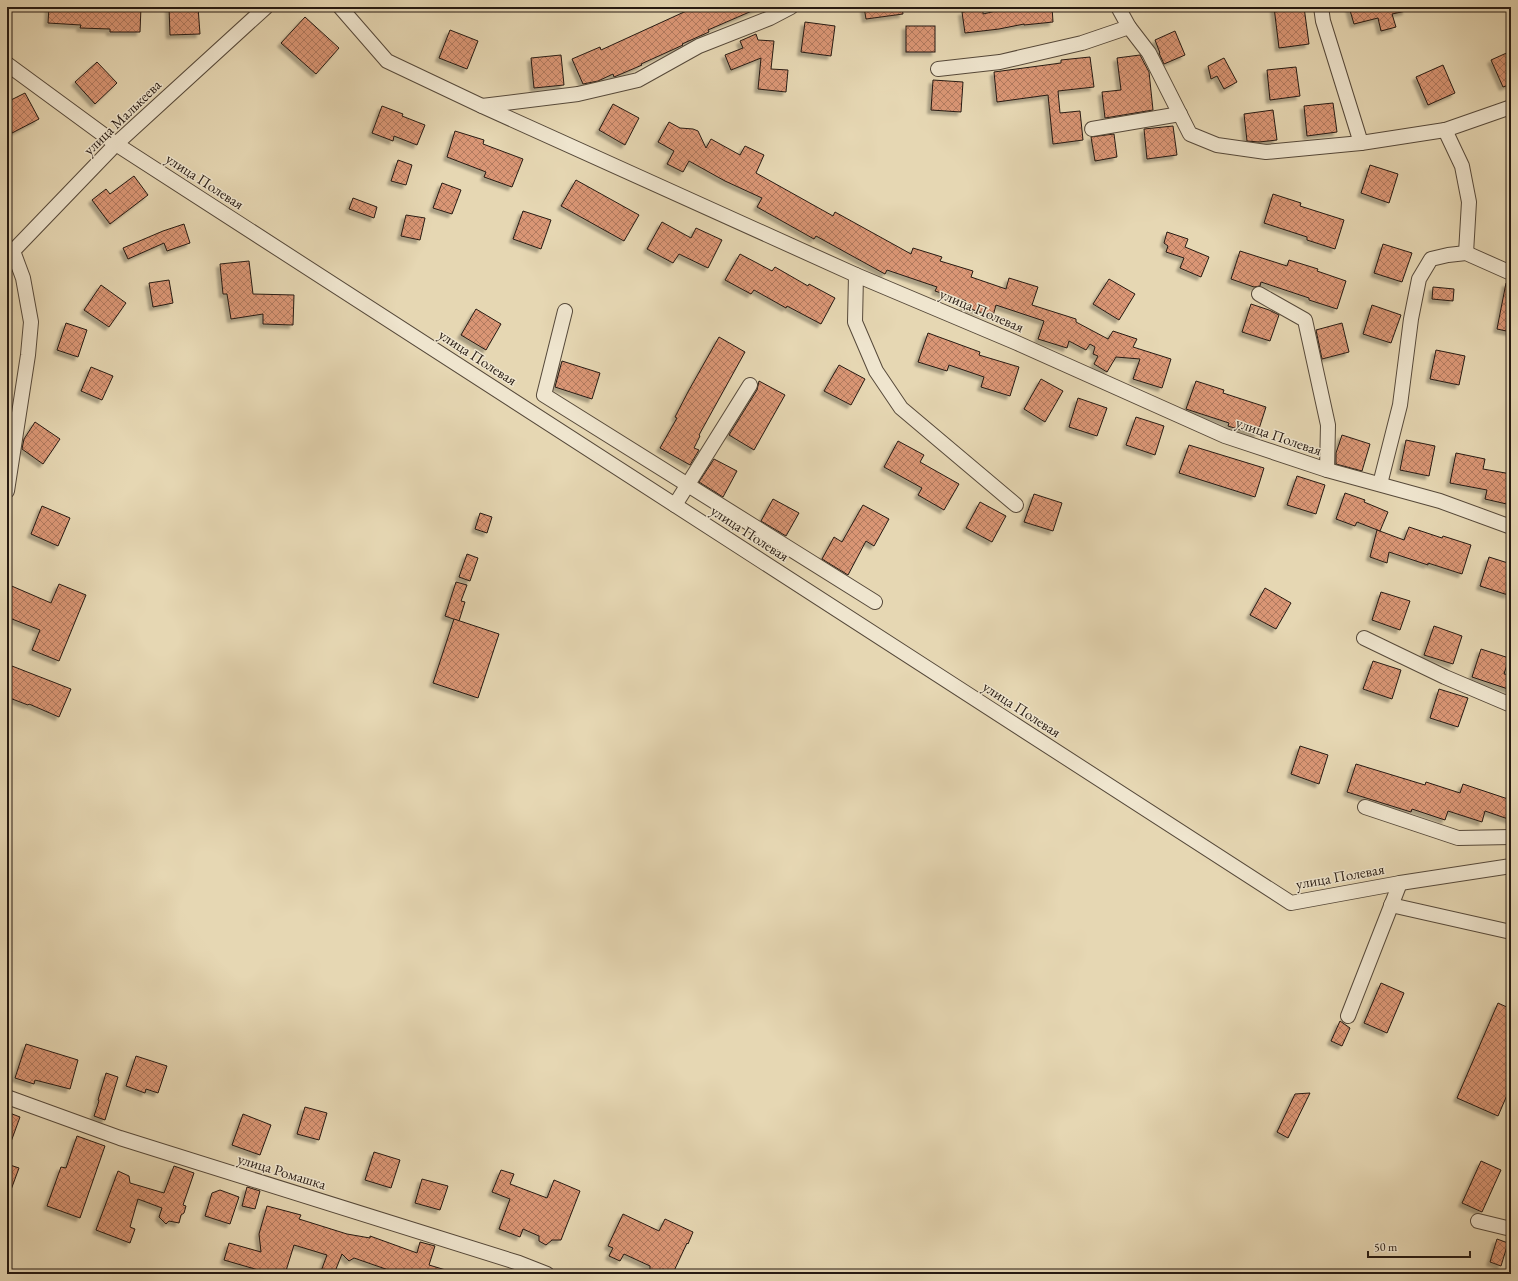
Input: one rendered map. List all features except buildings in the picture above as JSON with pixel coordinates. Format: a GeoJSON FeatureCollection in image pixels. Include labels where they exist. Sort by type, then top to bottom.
{"type":"FeatureCollection","features":[{"type":"Feature","properties":{"kind":"street","name":"улица Малькеева"},"geometry":{"type":"LineString","coordinates":[[10,253],[116,144],[266,7]]}},
{"type":"Feature","properties":{"kind":"street","name":"улица Полевая"},"geometry":{"type":"LineString","coordinates":[[340,7],[387,61],[482,106],[856,275],[1017,343],[1225,436],[1327,470],[1440,501],[1511,527]]}},
{"type":"Feature","properties":{"kind":"street"},"geometry":{"type":"LineString","coordinates":[[482,106],[578,94],[638,80],[699,46],[770,18],[791,7]]}},
{"type":"Feature","properties":{"kind":"street"},"geometry":{"type":"LineString","coordinates":[[1118,7],[1129,27],[1149,53],[1190,134],[1217,145],[1266,152],[1360,143],[1445,130],[1511,107]]}},
{"type":"Feature","properties":{"kind":"street"},"geometry":{"type":"LineString","coordinates":[[1321,7],[1323,21],[1360,143]]}},
{"type":"Feature","properties":{"kind":"street"},"geometry":{"type":"LineString","coordinates":[[938,70],[1000,62],[1082,44],[1129,27]]}},
{"type":"Feature","properties":{"kind":"street","name":"улица Полевая"},"geometry":{"type":"LineString","coordinates":[[7,64],[116,144],[1290,903],[1400,883],[1511,866]]}},
{"type":"Feature","properties":{"kind":"street"},"geometry":{"type":"LineString","coordinates":[[1092,128],[1180,114]]}},
{"type":"Feature","properties":{"kind":"street"},"geometry":{"type":"LineString","coordinates":[[1445,130],[1462,166],[1469,202],[1466,253]]}},
{"type":"Feature","properties":{"kind":"street"},"geometry":{"type":"LineString","coordinates":[[7,491],[28,355],[31,322],[23,278],[10,253]]}},
{"type":"Feature","properties":{"kind":"street"},"geometry":{"type":"LineString","coordinates":[[1380,484],[1400,405],[1411,319],[1419,279],[1431,259],[1466,253],[1511,273]]}},
{"type":"Feature","properties":{"kind":"street"},"geometry":{"type":"LineString","coordinates":[[856,275],[855,322],[876,372],[901,408],[1016,505]]}},
{"type":"Feature","properties":{"kind":"street"},"geometry":{"type":"LineString","coordinates":[[1259,294],[1305,320],[1328,426],[1327,470]]}},
{"type":"Feature","properties":{"kind":"street"},"geometry":{"type":"LineString","coordinates":[[565,310],[544,395],[875,602]]}},
{"type":"Feature","properties":{"kind":"street"},"geometry":{"type":"LineString","coordinates":[[675,505],[750,385]]}},
{"type":"Feature","properties":{"kind":"street"},"geometry":{"type":"LineString","coordinates":[[1364,638],[1445,677],[1511,705]]}},
{"type":"Feature","properties":{"kind":"street"},"geometry":{"type":"LineString","coordinates":[[1364,807],[1458,838],[1511,837]]}},
{"type":"Feature","properties":{"kind":"street"},"geometry":{"type":"LineString","coordinates":[[1348,1016],[1390,905],[1400,883]]}},
{"type":"Feature","properties":{"kind":"street"},"geometry":{"type":"LineString","coordinates":[[1390,905],[1511,932]]}},
{"type":"Feature","properties":{"kind":"street","name":"улица Ромашка"},"geometry":{"type":"LineString","coordinates":[[7,1097],[120,1138],[519,1263],[547,1274]]}},
{"type":"Feature","properties":{"kind":"street"},"geometry":{"type":"LineString","coordinates":[[1478,1221],[1511,1230]]}}]}
